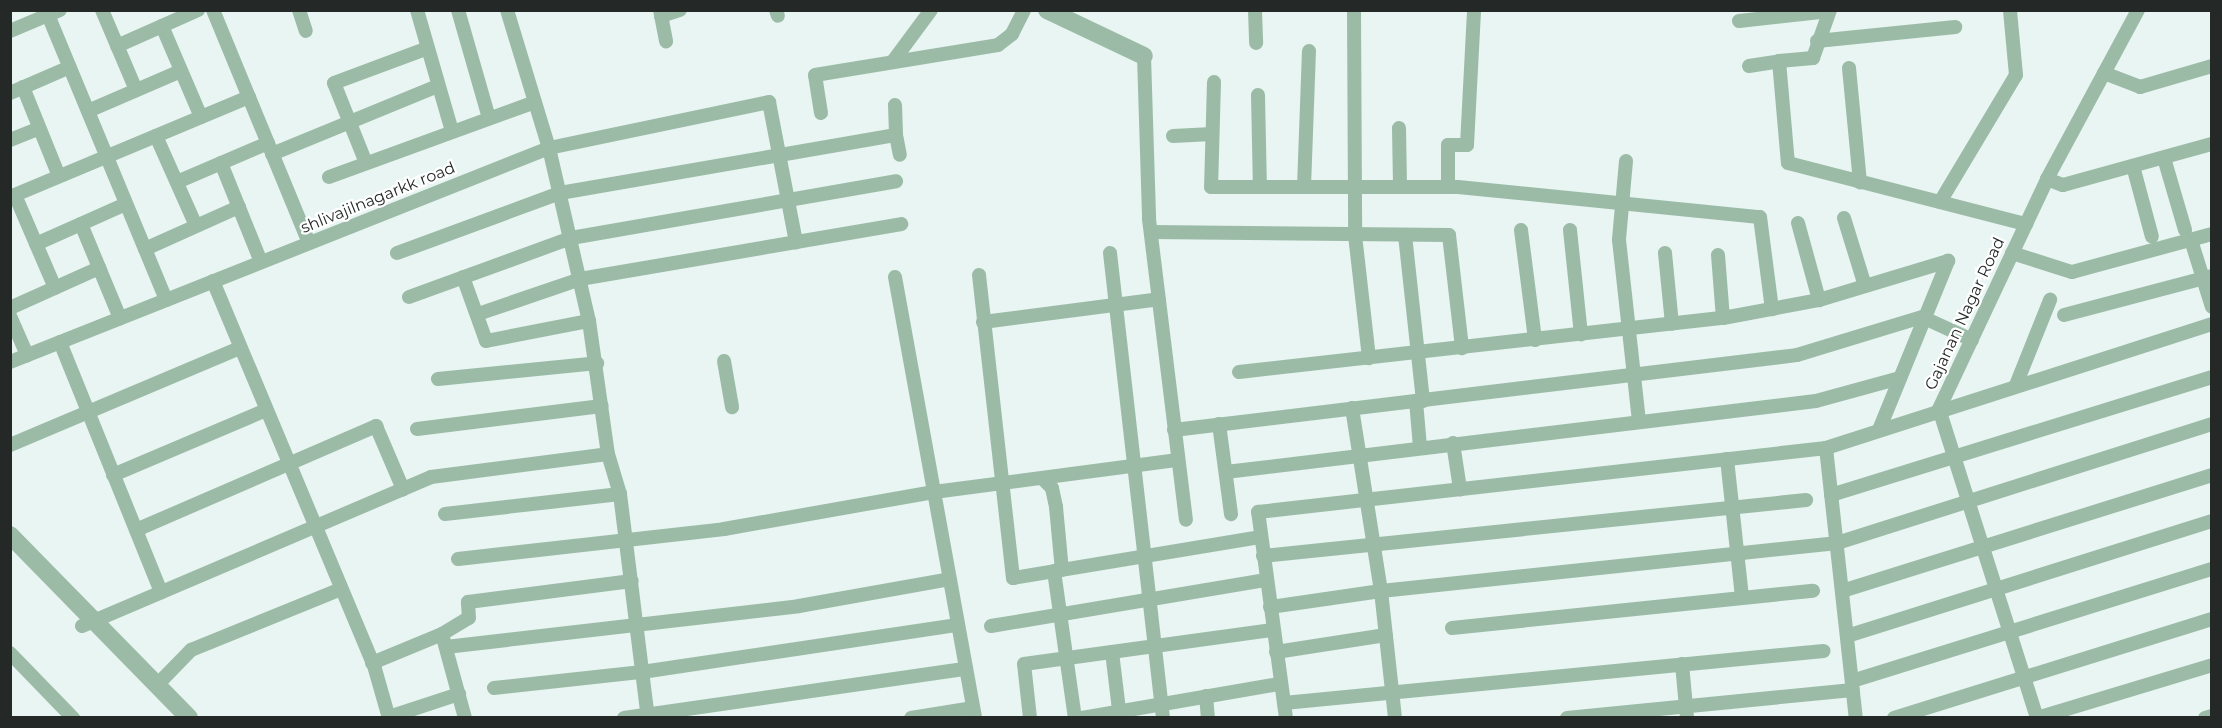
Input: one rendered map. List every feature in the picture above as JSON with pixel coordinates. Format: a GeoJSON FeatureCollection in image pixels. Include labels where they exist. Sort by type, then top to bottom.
{"type":"FeatureCollection","features":[{"type":"Feature","properties":{"kind":"street"},"geometry":{"type":"LineString","coordinates":[[102,10],[136,90]]}},
{"type":"Feature","properties":{"kind":"street"},"geometry":{"type":"LineString","coordinates":[[117,46],[198,10]]}},
{"type":"Feature","properties":{"kind":"street"},"geometry":{"type":"LineString","coordinates":[[213,10],[309,243]]}},
{"type":"Feature","properties":{"kind":"street"},"geometry":{"type":"LineString","coordinates":[[299,10],[306,31]]}},
{"type":"Feature","properties":{"kind":"street"},"geometry":{"type":"LineString","coordinates":[[417,10],[452,131]]}},
{"type":"Feature","properties":{"kind":"street"},"geometry":{"type":"LineString","coordinates":[[458,10],[489,117]]}},
{"type":"Feature","properties":{"kind":"street"},"geometry":{"type":"LineString","coordinates":[[507,10],[549,148],[589,321],[597,363],[608,454],[620,494],[648,716]]}},
{"type":"Feature","properties":{"kind":"street"},"geometry":{"type":"LineString","coordinates":[[666,41],[660,13],[680,10]]}},
{"type":"Feature","properties":{"kind":"street"},"geometry":{"type":"LineString","coordinates":[[894,60],[931,10]]}},
{"type":"Feature","properties":{"kind":"street"},"geometry":{"type":"LineString","coordinates":[[821,113],[815,75],[894,60],[998,45],[1012,34],[1024,10]]}},
{"type":"Feature","properties":{"kind":"street"},"geometry":{"type":"LineString","coordinates":[[1047,10],[1144,56],[1151,232],[1186,520]]}},
{"type":"Feature","properties":{"kind":"street"},"geometry":{"type":"LineString","coordinates":[[1255,10],[1256,43]]}},
{"type":"Feature","properties":{"kind":"street"},"geometry":{"type":"LineString","coordinates":[[1354,10],[1355,235],[1369,358]]}},
{"type":"Feature","properties":{"kind":"street"},"geometry":{"type":"LineString","coordinates":[[1448,186],[1448,145],[1467,145],[1474,10]]}},
{"type":"Feature","properties":{"kind":"street"},"geometry":{"type":"LineString","coordinates":[[1940,202],[2016,75],[2010,10]]}},
{"type":"Feature","properties":{"kind":"street","name":"Gajanan Nagar Road"},"geometry":{"type":"LineString","coordinates":[[2037,717],[1939,409],[2047,179],[2138,10]]}},
{"type":"Feature","properties":{"kind":"street"},"geometry":{"type":"LineString","coordinates":[[1738,21],[1830,11],[1812,58],[1749,66]]}},
{"type":"Feature","properties":{"kind":"street"},"geometry":{"type":"LineString","coordinates":[[10,31],[51,12],[70,67],[166,300]]}},
{"type":"Feature","properties":{"kind":"street"},"geometry":{"type":"LineString","coordinates":[[162,26],[201,117]]}},
{"type":"Feature","properties":{"kind":"street"},"geometry":{"type":"LineString","coordinates":[[1817,41],[1955,27]]}},
{"type":"Feature","properties":{"kind":"street"},"geometry":{"type":"LineString","coordinates":[[366,163],[334,83],[428,48]]}},
{"type":"Feature","properties":{"kind":"street"},"geometry":{"type":"LineString","coordinates":[[1304,187],[1309,51]]}},
{"type":"Feature","properties":{"kind":"street"},"geometry":{"type":"LineString","coordinates":[[1779,61],[1788,163],[2026,224]]}},
{"type":"Feature","properties":{"kind":"street"},"geometry":{"type":"LineString","coordinates":[[2104,73],[2140,87],[2211,66]]}},
{"type":"Feature","properties":{"kind":"street"},"geometry":{"type":"LineString","coordinates":[[59,176],[39,128],[17,90],[70,67]]}},
{"type":"Feature","properties":{"kind":"street"},"geometry":{"type":"LineString","coordinates":[[1849,68],[1860,182]]}},
{"type":"Feature","properties":{"kind":"street"},"geometry":{"type":"LineString","coordinates":[[88,111],[181,71]]}},
{"type":"Feature","properties":{"kind":"street"},"geometry":{"type":"LineString","coordinates":[[1214,82],[1211,187],[1448,186],[1620,205],[1760,217],[1772,309]]}},
{"type":"Feature","properties":{"kind":"street"},"geometry":{"type":"LineString","coordinates":[[177,182],[221,163],[349,122],[438,86]]}},
{"type":"Feature","properties":{"kind":"street"},"geometry":{"type":"LineString","coordinates":[[1258,95],[1260,187]]}},
{"type":"Feature","properties":{"kind":"street"},"geometry":{"type":"LineString","coordinates":[[55,288],[13,196],[249,97]]}},
{"type":"Feature","properties":{"kind":"street"},"geometry":{"type":"LineString","coordinates":[[329,177],[535,102]]}},
{"type":"Feature","properties":{"kind":"street","name":"shlivajilnagarkk road"},"geometry":{"type":"LineString","coordinates":[[10,362],[549,148],[769,102],[782,154]]}},
{"type":"Feature","properties":{"kind":"street"},"geometry":{"type":"LineString","coordinates":[[895,105],[896,135],[900,155]]}},
{"type":"Feature","properties":{"kind":"street"},"geometry":{"type":"LineString","coordinates":[[10,140],[39,128]]}},
{"type":"Feature","properties":{"kind":"street"},"geometry":{"type":"LineString","coordinates":[[1399,128],[1400,187]]}},
{"type":"Feature","properties":{"kind":"street"},"geometry":{"type":"LineString","coordinates":[[1173,136],[1212,134]]}},
{"type":"Feature","properties":{"kind":"street"},"geometry":{"type":"LineString","coordinates":[[397,253],[560,193],[896,135]]}},
{"type":"Feature","properties":{"kind":"street"},"geometry":{"type":"LineString","coordinates":[[156,136],[196,226]]}},
{"type":"Feature","properties":{"kind":"street"},"geometry":{"type":"LineString","coordinates":[[2047,179],[2063,185],[2211,144]]}},
{"type":"Feature","properties":{"kind":"street"},"geometry":{"type":"LineString","coordinates":[[782,154],[796,242]]}},
{"type":"Feature","properties":{"kind":"street"},"geometry":{"type":"LineString","coordinates":[[2164,158],[2188,235],[2207,277],[2211,307]]}},
{"type":"Feature","properties":{"kind":"street"},"geometry":{"type":"LineString","coordinates":[[1626,161],[1620,205],[1619,240],[1639,421]]}},
{"type":"Feature","properties":{"kind":"street"},"geometry":{"type":"LineString","coordinates":[[221,163],[261,262]]}},
{"type":"Feature","properties":{"kind":"street"},"geometry":{"type":"LineString","coordinates":[[2133,166],[2152,237]]}},
{"type":"Feature","properties":{"kind":"street"},"geometry":{"type":"LineString","coordinates":[[410,297],[571,238],[896,181]]}},
{"type":"Feature","properties":{"kind":"street"},"geometry":{"type":"LineString","coordinates":[[36,243],[126,204]]}},
{"type":"Feature","properties":{"kind":"street"},"geometry":{"type":"LineString","coordinates":[[145,249],[239,207]]}},
{"type":"Feature","properties":{"kind":"street"},"geometry":{"type":"LineString","coordinates":[[1844,218],[1865,286]]}},
{"type":"Feature","properties":{"kind":"street"},"geometry":{"type":"LineString","coordinates":[[1798,223],[1819,300]]}},
{"type":"Feature","properties":{"kind":"street"},"geometry":{"type":"LineString","coordinates":[[81,224],[120,318]]}},
{"type":"Feature","properties":{"kind":"street"},"geometry":{"type":"LineString","coordinates":[[478,314],[580,279],[901,224]]}},
{"type":"Feature","properties":{"kind":"street"},"geometry":{"type":"LineString","coordinates":[[1521,230],[1535,340]]}},
{"type":"Feature","properties":{"kind":"street"},"geometry":{"type":"LineString","coordinates":[[1570,230],[1581,334]]}},
{"type":"Feature","properties":{"kind":"street"},"geometry":{"type":"LineString","coordinates":[[1151,232],[1449,235],[1462,348]]}},
{"type":"Feature","properties":{"kind":"street"},"geometry":{"type":"LineString","coordinates":[[2012,254],[2072,272],[2188,235],[2211,234]]}},
{"type":"Feature","properties":{"kind":"street"},"geometry":{"type":"LineString","coordinates":[[1405,235],[1418,352],[1420,447]]}},
{"type":"Feature","properties":{"kind":"street"},"geometry":{"type":"LineString","coordinates":[[1110,253],[1163,717]]}},
{"type":"Feature","properties":{"kind":"street"},"geometry":{"type":"LineString","coordinates":[[1665,253],[1672,324]]}},
{"type":"Feature","properties":{"kind":"street"},"geometry":{"type":"LineString","coordinates":[[1718,255],[1723,318]]}},
{"type":"Feature","properties":{"kind":"street"},"geometry":{"type":"LineString","coordinates":[[1239,372],[1723,318],[1819,300],[1948,261],[1922,317],[1879,430]]}},
{"type":"Feature","properties":{"kind":"street"},"geometry":{"type":"LineString","coordinates":[[10,308],[99,268]]}},
{"type":"Feature","properties":{"kind":"street"},"geometry":{"type":"LineString","coordinates":[[979,275],[1000,484],[1013,578],[1260,537]]}},
{"type":"Feature","properties":{"kind":"street"},"geometry":{"type":"LineString","coordinates":[[895,277],[974,713],[911,717]]}},
{"type":"Feature","properties":{"kind":"street"},"geometry":{"type":"LineString","coordinates":[[2064,315],[2207,277]]}},
{"type":"Feature","properties":{"kind":"street"},"geometry":{"type":"LineString","coordinates":[[463,278],[486,341],[589,321]]}},
{"type":"Feature","properties":{"kind":"street"},"geometry":{"type":"LineString","coordinates":[[213,281],[372,663],[389,717],[459,694]]}},
{"type":"Feature","properties":{"kind":"street"},"geometry":{"type":"LineString","coordinates":[[983,322],[1159,299]]}},
{"type":"Feature","properties":{"kind":"street"},"geometry":{"type":"LineString","coordinates":[[2016,385],[2050,300]]}},
{"type":"Feature","properties":{"kind":"street"},"geometry":{"type":"LineString","coordinates":[[10,316],[27,355]]}},
{"type":"Feature","properties":{"kind":"street"},"geometry":{"type":"LineString","coordinates":[[1174,430],[1797,356],[1922,317],[1972,340]]}},
{"type":"Feature","properties":{"kind":"street"},"geometry":{"type":"LineString","coordinates":[[1286,717],[1279,684],[1258,512],[1826,448],[1939,409],[2211,324]]}},
{"type":"Feature","properties":{"kind":"street"},"geometry":{"type":"LineString","coordinates":[[60,342],[161,592]]}},
{"type":"Feature","properties":{"kind":"street"},"geometry":{"type":"LineString","coordinates":[[10,445],[240,348]]}},
{"type":"Feature","properties":{"kind":"street"},"geometry":{"type":"LineString","coordinates":[[724,361],[732,407]]}},
{"type":"Feature","properties":{"kind":"street"},"geometry":{"type":"LineString","coordinates":[[438,379],[597,363]]}},
{"type":"Feature","properties":{"kind":"street"},"geometry":{"type":"LineString","coordinates":[[1831,495],[2211,377]]}},
{"type":"Feature","properties":{"kind":"street"},"geometry":{"type":"LineString","coordinates":[[1226,472],[1360,454],[1816,401],[1900,378]]}},
{"type":"Feature","properties":{"kind":"street"},"geometry":{"type":"LineString","coordinates":[[417,429],[602,406]]}},
{"type":"Feature","properties":{"kind":"street"},"geometry":{"type":"LineString","coordinates":[[1352,408],[1381,591],[1395,717]]}},
{"type":"Feature","properties":{"kind":"street"},"geometry":{"type":"LineString","coordinates":[[113,475],[266,410]]}},
{"type":"Feature","properties":{"kind":"street"},"geometry":{"type":"LineString","coordinates":[[1219,424],[1232,514]]}},
{"type":"Feature","properties":{"kind":"street"},"geometry":{"type":"LineString","coordinates":[[1270,608],[1381,591],[1737,556],[1837,543],[1968,499],[2211,424]]}},
{"type":"Feature","properties":{"kind":"street"},"geometry":{"type":"LineString","coordinates":[[136,530],[376,426],[403,489]]}},
{"type":"Feature","properties":{"kind":"street"},"geometry":{"type":"LineString","coordinates":[[1453,443],[1460,489]]}},
{"type":"Feature","properties":{"kind":"street"},"geometry":{"type":"LineString","coordinates":[[1826,448],[1856,717]]}},
{"type":"Feature","properties":{"kind":"street"},"geometry":{"type":"LineString","coordinates":[[88,623],[431,477],[608,454]]}},
{"type":"Feature","properties":{"kind":"street"},"geometry":{"type":"LineString","coordinates":[[1727,459],[1742,597]]}},
{"type":"Feature","properties":{"kind":"street"},"geometry":{"type":"LineString","coordinates":[[458,559],[724,529],[934,492],[1044,480],[1178,460]]}},
{"type":"Feature","properties":{"kind":"street"},"geometry":{"type":"LineString","coordinates":[[1842,591],[2211,474]]}},
{"type":"Feature","properties":{"kind":"street"},"geometry":{"type":"LineString","coordinates":[[1044,480],[1052,488],[1056,507],[1061,615],[1075,717]]}},
{"type":"Feature","properties":{"kind":"street"},"geometry":{"type":"LineString","coordinates":[[445,514],[620,494]]}},
{"type":"Feature","properties":{"kind":"street"},"geometry":{"type":"LineString","coordinates":[[1263,556],[1806,500]]}},
{"type":"Feature","properties":{"kind":"street"},"geometry":{"type":"LineString","coordinates":[[1847,636],[2211,521]]}},
{"type":"Feature","properties":{"kind":"street"},"geometry":{"type":"LineString","coordinates":[[10,536],[171,717]]}},
{"type":"Feature","properties":{"kind":"street"},"geometry":{"type":"LineString","coordinates":[[10,553],[157,685],[189,717]]}},
{"type":"Feature","properties":{"kind":"street"},"geometry":{"type":"LineString","coordinates":[[1567,717],[1686,712],[1853,686],[2010,632],[2211,569]]}},
{"type":"Feature","properties":{"kind":"street"},"geometry":{"type":"LineString","coordinates":[[372,663],[444,640],[637,627],[799,606],[950,579]]}},
{"type":"Feature","properties":{"kind":"street"},"geometry":{"type":"LineString","coordinates":[[991,627],[1266,580]]}},
{"type":"Feature","properties":{"kind":"street"},"geometry":{"type":"LineString","coordinates":[[444,640],[469,618],[468,602],[632,581]]}},
{"type":"Feature","properties":{"kind":"street"},"geometry":{"type":"LineString","coordinates":[[157,685],[191,650],[341,589]]}},
{"type":"Feature","properties":{"kind":"street"},"geometry":{"type":"LineString","coordinates":[[1452,628],[1813,591]]}},
{"type":"Feature","properties":{"kind":"street"},"geometry":{"type":"LineString","coordinates":[[1894,717],[2211,620]]}},
{"type":"Feature","properties":{"kind":"street"},"geometry":{"type":"LineString","coordinates":[[494,688],[642,672],[958,626]]}},
{"type":"Feature","properties":{"kind":"street"},"geometry":{"type":"LineString","coordinates":[[1030,717],[1022,665],[1273,630]]}},
{"type":"Feature","properties":{"kind":"street"},"geometry":{"type":"LineString","coordinates":[[1276,652],[1386,635]]}},
{"type":"Feature","properties":{"kind":"street"},"geometry":{"type":"LineString","coordinates":[[444,640],[465,717]]}},
{"type":"Feature","properties":{"kind":"street"},"geometry":{"type":"LineString","coordinates":[[1284,703],[1392,689],[1823,651]]}},
{"type":"Feature","properties":{"kind":"street"},"geometry":{"type":"LineString","coordinates":[[1112,652],[1120,714]]}},
{"type":"Feature","properties":{"kind":"street"},"geometry":{"type":"LineString","coordinates":[[10,653],[73,717]]}},
{"type":"Feature","properties":{"kind":"street"},"geometry":{"type":"LineString","coordinates":[[1682,664],[1686,712]]}},
{"type":"Feature","properties":{"kind":"street"},"geometry":{"type":"LineString","coordinates":[[2037,717],[2211,665]]}},
{"type":"Feature","properties":{"kind":"street"},"geometry":{"type":"LineString","coordinates":[[624,717],[648,716],[966,669]]}},
{"type":"Feature","properties":{"kind":"street"},"geometry":{"type":"LineString","coordinates":[[1082,717],[1120,714],[1161,703],[1279,684]]}},
{"type":"Feature","properties":{"kind":"street"},"geometry":{"type":"LineString","coordinates":[[1206,696],[1208,717]]}},
{"type":"Feature","properties":{"kind":"street"},"geometry":{"type":"LineString","coordinates":[[2205,717],[2211,716]]}}]}
